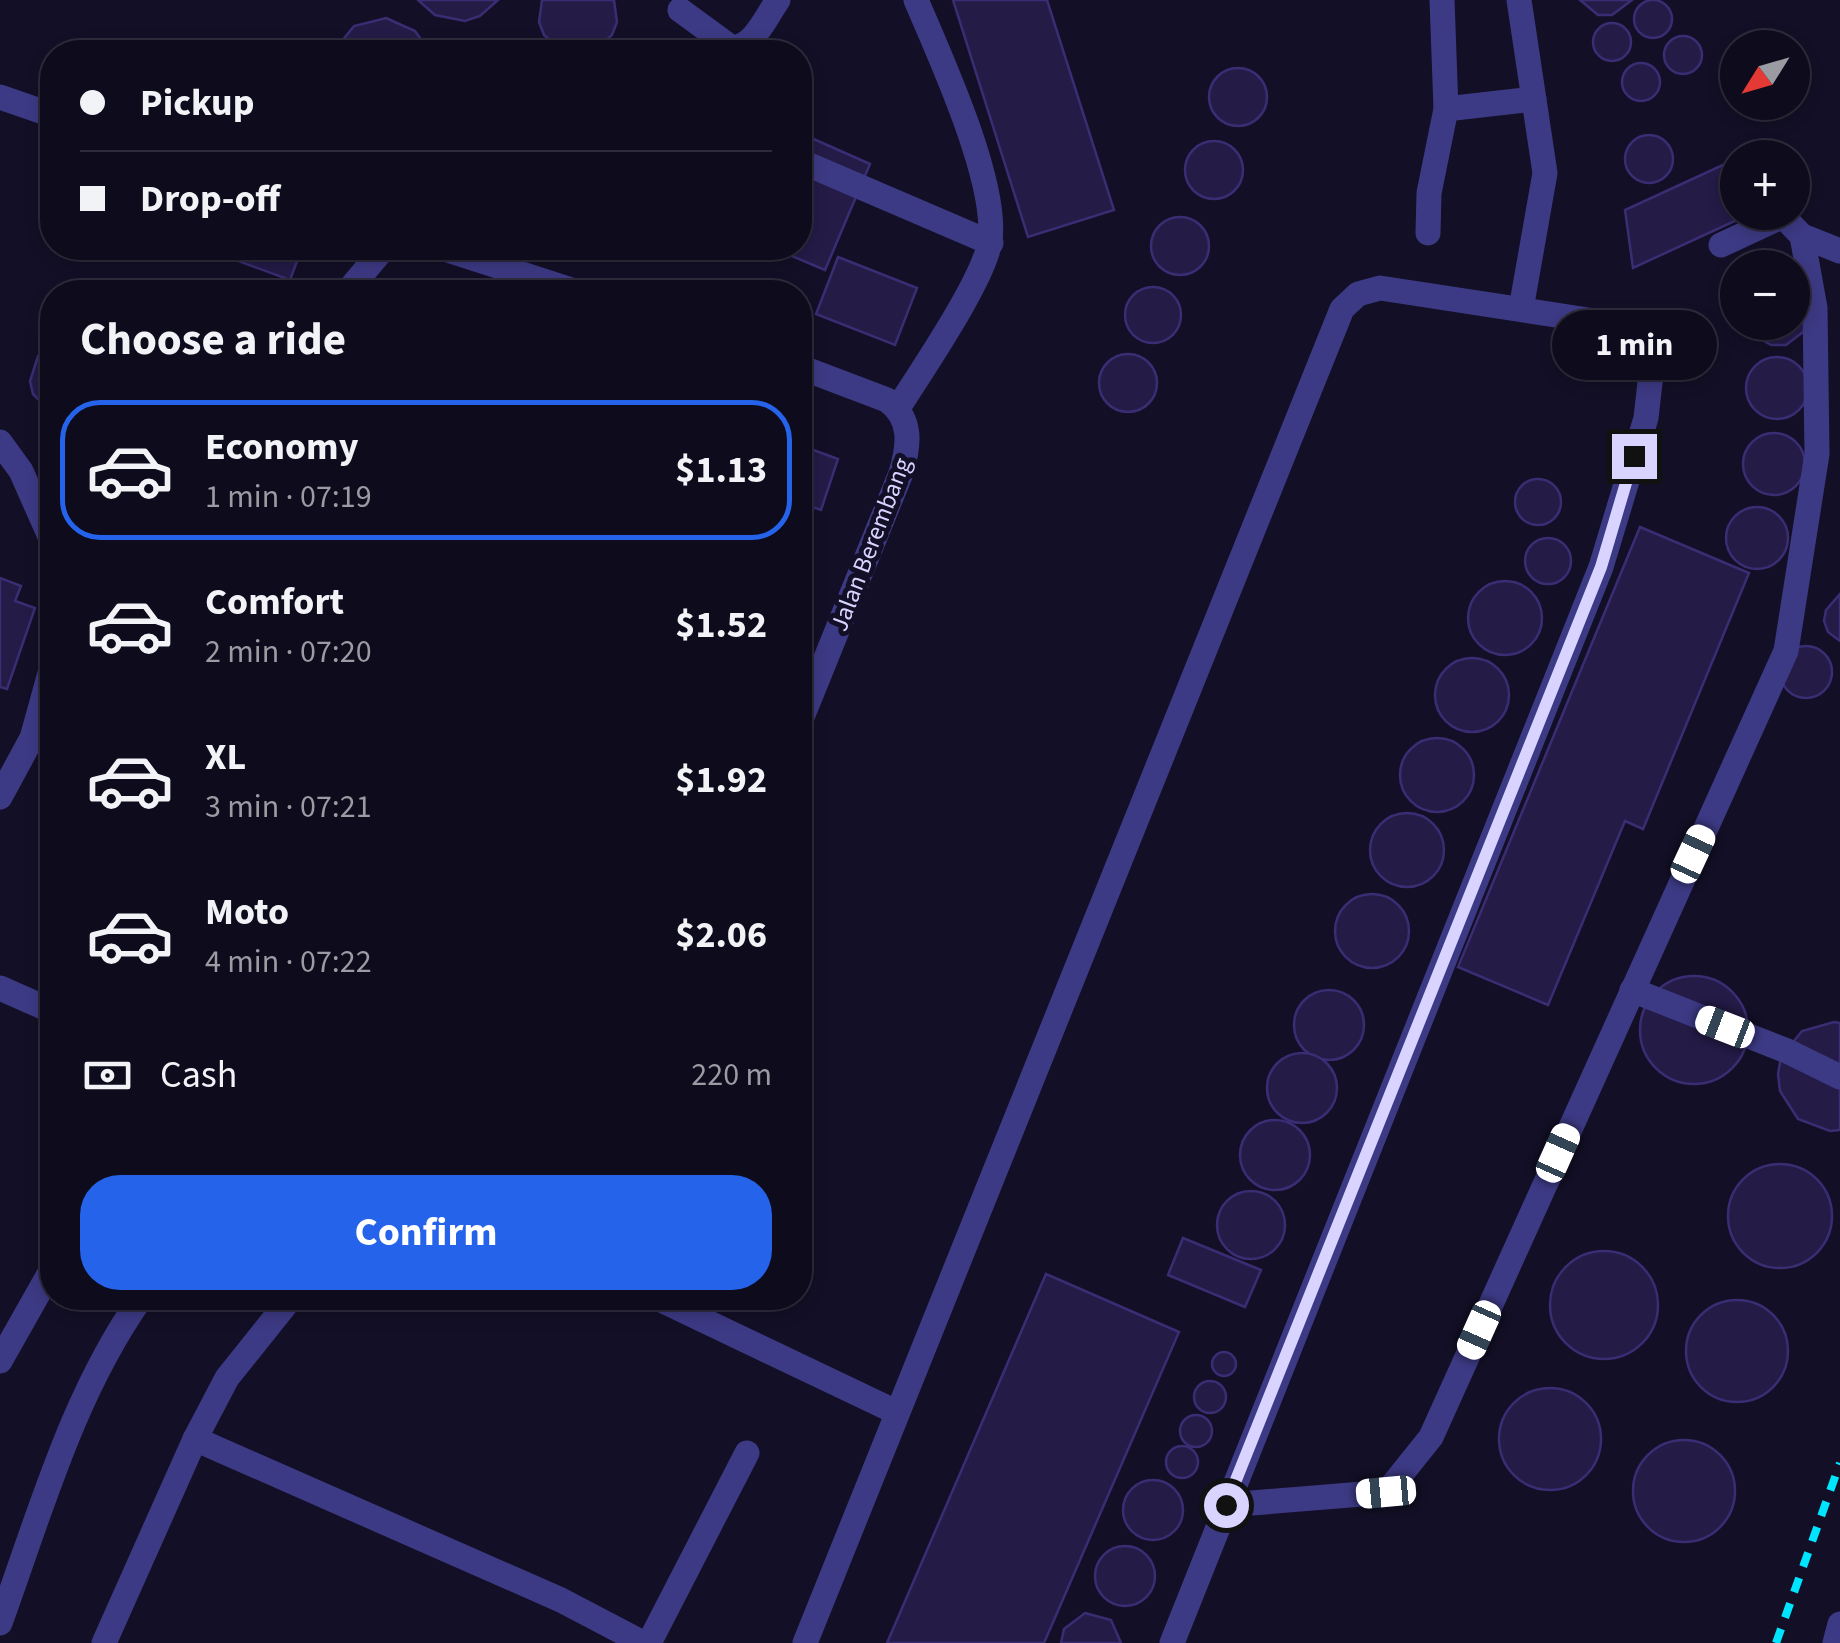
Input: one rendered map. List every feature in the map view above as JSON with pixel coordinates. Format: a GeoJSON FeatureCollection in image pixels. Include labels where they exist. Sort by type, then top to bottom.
{"type":"FeatureCollection","features":[{"type":"Feature","properties":{"kind":"lane"},"geometry":{"type":"LineString","coordinates":[[751,40],[778,0]]}},
{"type":"Feature","properties":{"kind":"lane"},"geometry":{"type":"LineString","coordinates":[[812,371],[870,390],[898,408],[956,315],[990,243],[988,192],[916,0]]}},
{"type":"Feature","properties":{"kind":"lane"},"geometry":{"type":"LineString","coordinates":[[1428,233],[1429,193],[1446,108],[1442,0]]}},
{"type":"Feature","properties":{"kind":"lane"},"geometry":{"type":"LineString","coordinates":[[1518,0],[1545,173],[1521,309]]}},
{"type":"Feature","properties":{"kind":"lane"},"geometry":{"type":"LineString","coordinates":[[680,10],[718,40]]}},
{"type":"Feature","properties":{"kind":"lane"},"geometry":{"type":"LineString","coordinates":[[0,97],[40,111]]}},
{"type":"Feature","properties":{"kind":"lane"},"geometry":{"type":"LineString","coordinates":[[1446,108],[1534,99]]}},
{"type":"Feature","properties":{"kind":"lane"},"geometry":{"type":"LineString","coordinates":[[812,166],[990,243]]}},
{"type":"Feature","properties":{"kind":"lane"},"geometry":{"type":"LineString","coordinates":[[1721,245],[1783,216],[1802,236],[1840,251]]}},
{"type":"Feature","properties":{"kind":"lane"},"geometry":{"type":"LineString","coordinates":[[1226,1505],[1386,1492],[1431,1437],[1786,651],[1817,454],[1816,308],[1802,236]]}},
{"type":"Feature","properties":{"kind":"lane"},"geometry":{"type":"LineString","coordinates":[[357,280],[374,260]]}},
{"type":"Feature","properties":{"kind":"lane"},"geometry":{"type":"LineString","coordinates":[[479,260],[539,280]]}},
{"type":"Feature","properties":{"kind":"lane"},"geometry":{"type":"LineString","coordinates":[[805,1643],[1342,309],[1358,294],[1380,288],[1645,332],[1654,354],[1646,418],[1601,567],[1172,1643]]}},
{"type":"Feature","properties":{"kind":"lane","name":"Jalan Berembang"},"geometry":{"type":"LineString","coordinates":[[812,692],[907,454],[906,427],[898,408]]}},
{"type":"Feature","properties":{"kind":"lane"},"geometry":{"type":"LineString","coordinates":[[0,442],[21,470],[40,514]]}},
{"type":"Feature","properties":{"kind":"lane"},"geometry":{"type":"LineString","coordinates":[[0,797],[32,738],[40,709]]}},
{"type":"Feature","properties":{"kind":"lane"},"geometry":{"type":"LineString","coordinates":[[0,988],[40,1006]]}},
{"type":"Feature","properties":{"kind":"lane"},"geometry":{"type":"LineString","coordinates":[[1632,990],[1788,1051],[1840,1078]]}},
{"type":"Feature","properties":{"kind":"lane"},"geometry":{"type":"LineString","coordinates":[[0,1361],[40,1290]]}},
{"type":"Feature","properties":{"kind":"lane"},"geometry":{"type":"LineString","coordinates":[[0,1623],[66,1440],[116,1332],[132,1310]]}},
{"type":"Feature","properties":{"kind":"lane"},"geometry":{"type":"LineString","coordinates":[[104,1643],[194,1439],[226,1378],[281,1310]]}},
{"type":"Feature","properties":{"kind":"lane"},"geometry":{"type":"LineString","coordinates":[[682,1310],[896,1412]]}},
{"type":"Feature","properties":{"kind":"lane"},"geometry":{"type":"LineString","coordinates":[[194,1439],[561,1600],[646,1643],[747,1453]]}},
{"type":"Feature","properties":{"kind":"lane"},"geometry":{"type":"LineString","coordinates":[[1835,1643],[1840,1624]]}},
{"type":"Feature","properties":{"kind":"building"},"geometry":{"type":"Polygon","coordinates":[[[418,0],[498,0],[480,16],[465,21],[435,15],[418,0]]]}},
{"type":"Feature","properties":{"kind":"building"},"geometry":{"type":"Polygon","coordinates":[[[542,0],[614,0],[617,22],[606,40],[550,40],[539,22],[542,0]]]}},
{"type":"Feature","properties":{"kind":"building"},"geometry":{"type":"Polygon","coordinates":[[[953,0],[1047,0],[1114,210],[1028,237],[953,0]]]}},
{"type":"Feature","properties":{"kind":"building"},"geometry":{"type":"Polygon","coordinates":[[[1580,0],[1632,0],[1612,15],[1598,15],[1580,0]]]}},
{"type":"Feature","properties":{"kind":"building"},"geometry":{"type":"Polygon","coordinates":[[[1653,0],[1667,5],[1672,19],[1667,33],[1653,38],[1639,33],[1634,19],[1639,5],[1653,0]]]}},
{"type":"Feature","properties":{"kind":"building"},"geometry":{"type":"Polygon","coordinates":[[[386,18],[415,31],[421,40],[343,40],[354,26],[386,18]]]}},
{"type":"Feature","properties":{"kind":"building"},"geometry":{"type":"Polygon","coordinates":[[[1612,23],[1626,28],[1631,42],[1626,56],[1612,61],[1598,56],[1593,42],[1598,28],[1612,23]]]}},
{"type":"Feature","properties":{"kind":"building"},"geometry":{"type":"Polygon","coordinates":[[[1683,36],[1697,41],[1702,55],[1697,69],[1683,74],[1669,69],[1664,55],[1669,41],[1683,36]]]}},
{"type":"Feature","properties":{"kind":"building"},"geometry":{"type":"Polygon","coordinates":[[[1641,63],[1655,68],[1660,82],[1655,96],[1641,101],[1627,96],[1622,82],[1627,68],[1641,63]]]}},
{"type":"Feature","properties":{"kind":"building"},"geometry":{"type":"Polygon","coordinates":[[[1238,68],[1258,77],[1267,97],[1258,117],[1238,126],[1218,117],[1209,97],[1218,77],[1238,68]]]}},
{"type":"Feature","properties":{"kind":"building"},"geometry":{"type":"Polygon","coordinates":[[[1649,135],[1666,142],[1673,159],[1666,176],[1649,183],[1632,176],[1625,159],[1632,142],[1649,135]]]}},
{"type":"Feature","properties":{"kind":"building"},"geometry":{"type":"Polygon","coordinates":[[[812,138],[870,164],[825,270],[801,260],[812,260],[812,138]]]}},
{"type":"Feature","properties":{"kind":"building"},"geometry":{"type":"Polygon","coordinates":[[[1214,141],[1234,150],[1243,170],[1234,190],[1214,199],[1194,190],[1185,170],[1194,150],[1214,141]]]}},
{"type":"Feature","properties":{"kind":"building"},"geometry":{"type":"Polygon","coordinates":[[[1720,166],[1720,228],[1633,268],[1625,210],[1720,166]]]}},
{"type":"Feature","properties":{"kind":"building"},"geometry":{"type":"Polygon","coordinates":[[[1180,217],[1200,226],[1209,246],[1200,266],[1180,275],[1160,266],[1151,246],[1160,226],[1180,217]]]}},
{"type":"Feature","properties":{"kind":"building"},"geometry":{"type":"Polygon","coordinates":[[[838,257],[917,288],[895,345],[816,314],[838,257]]]}},
{"type":"Feature","properties":{"kind":"building"},"geometry":{"type":"Polygon","coordinates":[[[236,260],[298,260],[290,280],[236,260]]]}},
{"type":"Feature","properties":{"kind":"building"},"geometry":{"type":"Polygon","coordinates":[[[1153,287],[1173,295],[1181,315],[1173,335],[1153,343],[1133,335],[1125,315],[1133,295],[1153,287]]]}},
{"type":"Feature","properties":{"kind":"building"},"geometry":{"type":"Polygon","coordinates":[[[1762,340],[1793,340],[1786,345],[1771,345],[1762,340]]]}},
{"type":"Feature","properties":{"kind":"building"},"geometry":{"type":"Polygon","coordinates":[[[1128,354],[1148,363],[1157,383],[1148,403],[1128,412],[1108,403],[1099,383],[1108,363],[1128,354]]]}},
{"type":"Feature","properties":{"kind":"building"},"geometry":{"type":"Polygon","coordinates":[[[38,356],[40,401],[33,394],[30,381],[38,356]]]}},
{"type":"Feature","properties":{"kind":"building"},"geometry":{"type":"Polygon","coordinates":[[[1777,357],[1799,366],[1808,388],[1799,410],[1777,419],[1755,410],[1746,388],[1755,366],[1777,357]]]}},
{"type":"Feature","properties":{"kind":"building"},"geometry":{"type":"Polygon","coordinates":[[[1774,433],[1796,442],[1805,464],[1796,486],[1774,495],[1752,486],[1743,464],[1752,442],[1774,433]]]}},
{"type":"Feature","properties":{"kind":"building"},"geometry":{"type":"Polygon","coordinates":[[[812,449],[838,459],[821,510],[812,507],[812,449]]]}},
{"type":"Feature","properties":{"kind":"building"},"geometry":{"type":"Polygon","coordinates":[[[1538,479],[1554,486],[1561,502],[1554,518],[1538,525],[1522,518],[1515,502],[1522,486],[1538,479]]]}},
{"type":"Feature","properties":{"kind":"building"},"geometry":{"type":"Polygon","coordinates":[[[1757,507],[1779,516],[1788,538],[1779,560],[1757,569],[1735,560],[1726,538],[1735,516],[1757,507]]]}},
{"type":"Feature","properties":{"kind":"building"},"geometry":{"type":"Polygon","coordinates":[[[1640,527],[1749,573],[1643,829],[1625,821],[1548,1005],[1458,967],[1640,527]]]}},
{"type":"Feature","properties":{"kind":"building"},"geometry":{"type":"Polygon","coordinates":[[[1548,538],[1564,545],[1571,561],[1564,577],[1548,584],[1532,577],[1525,561],[1532,545],[1548,538]]]}},
{"type":"Feature","properties":{"kind":"building"},"geometry":{"type":"Polygon","coordinates":[[[0,578],[21,586],[15,601],[35,608],[7,689],[0,687],[0,578]]]}},
{"type":"Feature","properties":{"kind":"building"},"geometry":{"type":"Polygon","coordinates":[[[1505,581],[1531,592],[1542,618],[1531,644],[1505,655],[1479,644],[1468,618],[1479,592],[1505,581]]]}},
{"type":"Feature","properties":{"kind":"building"},"geometry":{"type":"Polygon","coordinates":[[[1840,594],[1840,641],[1828,632],[1824,621],[1826,610],[1840,594]]]}},
{"type":"Feature","properties":{"kind":"building"},"geometry":{"type":"Polygon","coordinates":[[[1806,646],[1824,654],[1832,672],[1824,690],[1806,698],[1788,690],[1780,672],[1788,654],[1806,646]]]}},
{"type":"Feature","properties":{"kind":"building"},"geometry":{"type":"Polygon","coordinates":[[[1472,658],[1498,669],[1509,695],[1498,721],[1472,732],[1446,721],[1435,695],[1446,669],[1472,658]]]}},
{"type":"Feature","properties":{"kind":"building"},"geometry":{"type":"Polygon","coordinates":[[[1437,738],[1463,749],[1474,775],[1463,801],[1437,812],[1411,801],[1400,775],[1411,749],[1437,738]]]}},
{"type":"Feature","properties":{"kind":"building"},"geometry":{"type":"Polygon","coordinates":[[[1407,813],[1433,824],[1444,850],[1433,876],[1407,887],[1381,876],[1370,850],[1381,824],[1407,813]]]}},
{"type":"Feature","properties":{"kind":"building"},"geometry":{"type":"Polygon","coordinates":[[[1372,894],[1398,905],[1409,931],[1398,957],[1372,968],[1346,957],[1335,931],[1346,905],[1372,894]]]}},
{"type":"Feature","properties":{"kind":"building"},"geometry":{"type":"Polygon","coordinates":[[[1694,976],[1715,980],[1732,992],[1744,1009],[1748,1030],[1744,1051],[1732,1068],[1715,1080],[1694,1084],[1673,1080],[1656,1068],[1644,1051],[1640,1030],[1644,1009],[1656,992],[1673,980],[1694,976]]]}},
{"type":"Feature","properties":{"kind":"building"},"geometry":{"type":"Polygon","coordinates":[[[1329,990],[1353,1001],[1364,1025],[1353,1049],[1329,1060],[1305,1049],[1294,1025],[1305,1001],[1329,990]]]}},
{"type":"Feature","properties":{"kind":"building"},"geometry":{"type":"Polygon","coordinates":[[[1840,1023],[1840,1130],[1830,1131],[1798,1119],[1780,1091],[1778,1074],[1781,1057],[1802,1031],[1840,1023]]]}},
{"type":"Feature","properties":{"kind":"building"},"geometry":{"type":"Polygon","coordinates":[[[1302,1053],[1326,1064],[1337,1088],[1326,1112],[1302,1123],[1278,1112],[1267,1088],[1278,1064],[1302,1053]]]}},
{"type":"Feature","properties":{"kind":"building"},"geometry":{"type":"Polygon","coordinates":[[[1275,1120],[1299,1131],[1310,1155],[1299,1179],[1275,1190],[1251,1179],[1240,1155],[1251,1131],[1275,1120]]]}},
{"type":"Feature","properties":{"kind":"building"},"geometry":{"type":"Polygon","coordinates":[[[1780,1164],[1800,1168],[1817,1179],[1828,1196],[1832,1216],[1828,1236],[1817,1253],[1800,1264],[1780,1268],[1760,1264],[1743,1253],[1732,1236],[1728,1216],[1732,1196],[1743,1179],[1760,1168],[1780,1164]]]}},
{"type":"Feature","properties":{"kind":"building"},"geometry":{"type":"Polygon","coordinates":[[[1251,1191],[1264,1193],[1275,1201],[1283,1212],[1283,1238],[1275,1249],[1264,1257],[1251,1259],[1238,1257],[1227,1249],[1219,1238],[1217,1225],[1219,1212],[1227,1201],[1238,1193],[1251,1191]]]}},
{"type":"Feature","properties":{"kind":"building"},"geometry":{"type":"Polygon","coordinates":[[[1183,1238],[1261,1270],[1245,1307],[1168,1275],[1183,1238]]]}},
{"type":"Feature","properties":{"kind":"building"},"geometry":{"type":"Polygon","coordinates":[[[1604,1251],[1625,1255],[1642,1267],[1654,1284],[1658,1305],[1654,1326],[1642,1343],[1625,1355],[1604,1359],[1583,1355],[1566,1343],[1554,1326],[1550,1305],[1554,1284],[1566,1267],[1583,1255],[1604,1251]]]}},
{"type":"Feature","properties":{"kind":"building"},"geometry":{"type":"Polygon","coordinates":[[[1046,1274],[1179,1332],[1044,1643],[887,1643],[1046,1274]]]}},
{"type":"Feature","properties":{"kind":"building"},"geometry":{"type":"Polygon","coordinates":[[[1737,1300],[1766,1308],[1780,1322],[1788,1351],[1780,1380],[1766,1394],[1737,1402],[1708,1394],[1694,1380],[1686,1351],[1694,1322],[1708,1308],[1737,1300]]]}},
{"type":"Feature","properties":{"kind":"building"},"geometry":{"type":"Polygon","coordinates":[[[1224,1352],[1233,1355],[1233,1373],[1224,1376],[1215,1373],[1212,1364],[1215,1355],[1224,1352]]]}},
{"type":"Feature","properties":{"kind":"building"},"geometry":{"type":"Polygon","coordinates":[[[1210,1381],[1221,1386],[1226,1397],[1221,1408],[1210,1413],[1199,1408],[1194,1397],[1199,1386],[1210,1381]]]}},
{"type":"Feature","properties":{"kind":"building"},"geometry":{"type":"Polygon","coordinates":[[[1550,1388],[1570,1391],[1593,1410],[1601,1439],[1598,1459],[1579,1482],[1550,1490],[1530,1487],[1507,1468],[1499,1439],[1502,1419],[1521,1396],[1550,1388]]]}},
{"type":"Feature","properties":{"kind":"building"},"geometry":{"type":"Polygon","coordinates":[[[1196,1415],[1207,1420],[1212,1431],[1207,1442],[1196,1447],[1185,1442],[1180,1431],[1185,1420],[1196,1415]]]}},
{"type":"Feature","properties":{"kind":"building"},"geometry":{"type":"Polygon","coordinates":[[[1684,1440],[1704,1444],[1720,1455],[1731,1471],[1735,1491],[1731,1511],[1720,1527],[1704,1538],[1684,1542],[1664,1538],[1648,1527],[1637,1511],[1633,1491],[1637,1471],[1648,1455],[1664,1444],[1684,1440]]]}},
{"type":"Feature","properties":{"kind":"building"},"geometry":{"type":"Polygon","coordinates":[[[1182,1446],[1193,1451],[1198,1462],[1193,1473],[1182,1478],[1171,1473],[1166,1462],[1171,1451],[1182,1446]]]}},
{"type":"Feature","properties":{"kind":"building"},"geometry":{"type":"Polygon","coordinates":[[[1153,1480],[1174,1489],[1183,1510],[1174,1531],[1153,1540],[1132,1531],[1123,1510],[1132,1489],[1153,1480]]]}},
{"type":"Feature","properties":{"kind":"building"},"geometry":{"type":"Polygon","coordinates":[[[1125,1546],[1146,1555],[1155,1576],[1146,1597],[1125,1606],[1104,1597],[1095,1576],[1104,1555],[1125,1546]]]}},
{"type":"Feature","properties":{"kind":"building"},"geometry":{"type":"Polygon","coordinates":[[[1085,1613],[1111,1620],[1121,1643],[1061,1643],[1064,1629],[1085,1613]]]}},
{"type":"Feature","properties":{"kind":"railway"},"geometry":{"type":"LineString","coordinates":[[1776,1643],[1840,1463]]}},
{"type":"Feature","properties":{"kind":"route"},"geometry":{"type":"LineString","coordinates":[[1226,1505],[1601,567],[1634,456]]}}]}
